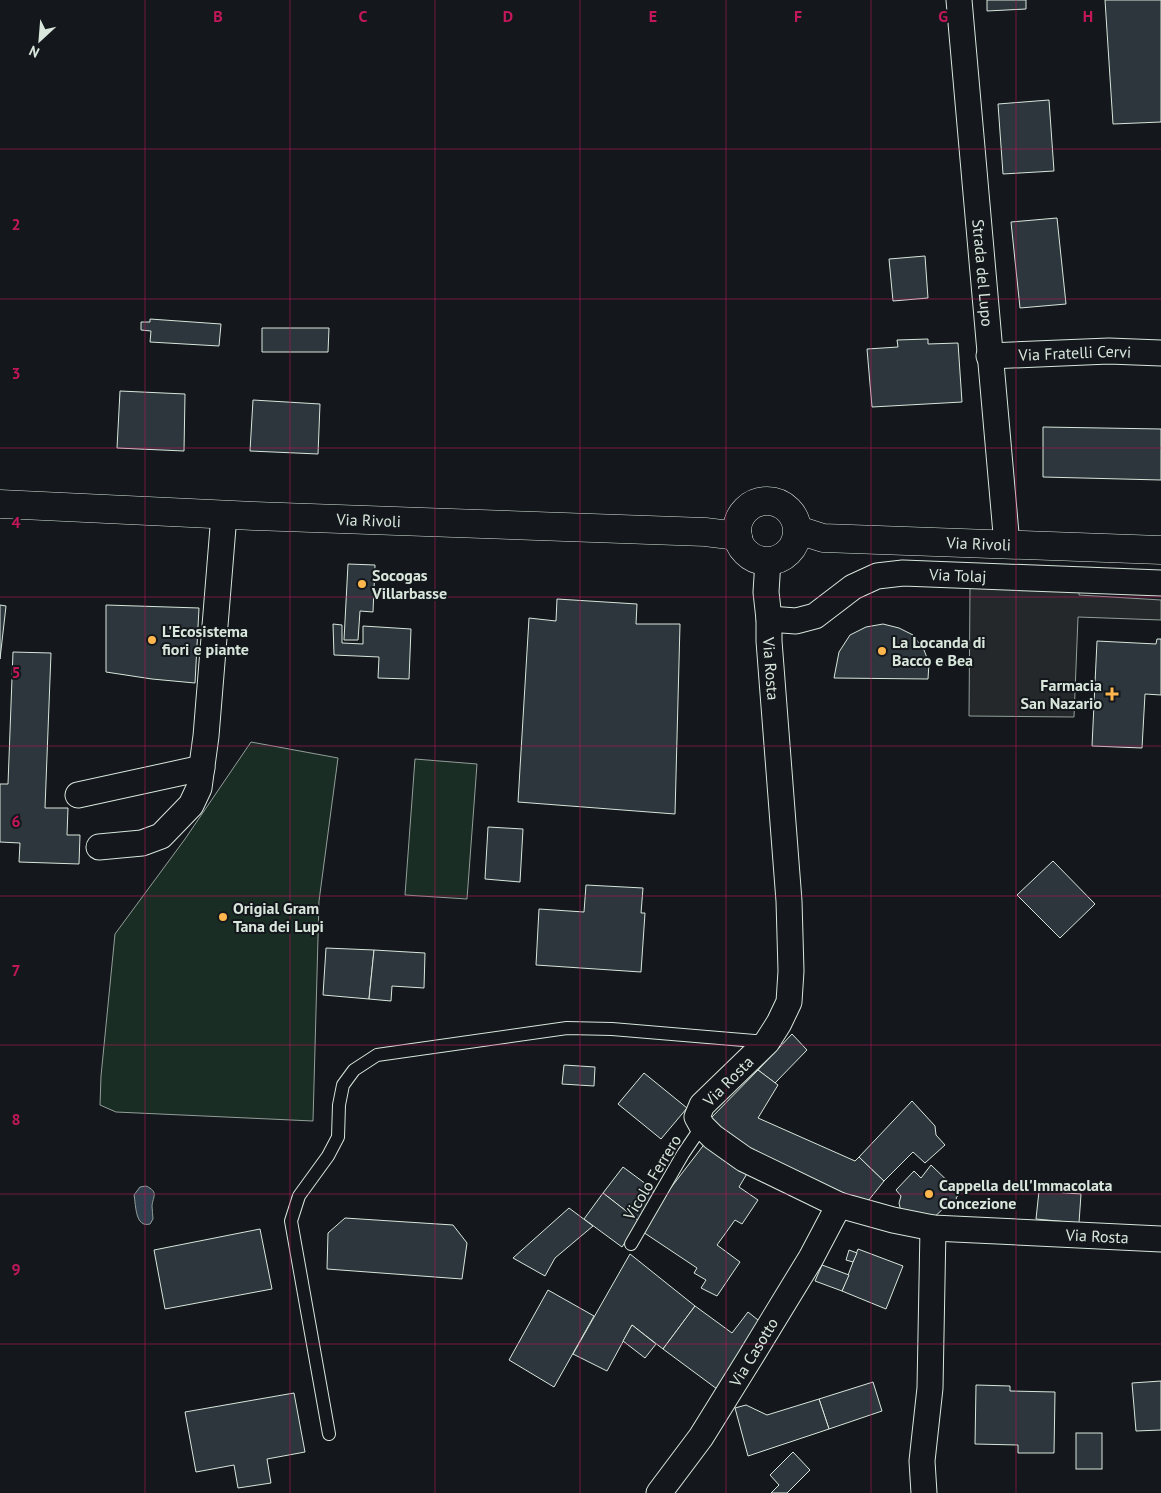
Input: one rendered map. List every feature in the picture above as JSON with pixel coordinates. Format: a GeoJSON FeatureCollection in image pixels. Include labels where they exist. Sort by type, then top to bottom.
{"type":"FeatureCollection","features":[{"type":"Feature","properties":{"kind":"street","name":"Strada del Lupo"},"geometry":{"type":"LineString","coordinates":[[960,0],[989,356],[1007,545]]}},
{"type":"Feature","properties":{"kind":"street","name":"Via Fratelli Cervi"},"geometry":{"type":"LineString","coordinates":[[989,356],[1110,351],[1161,353]]}},
{"type":"Feature","properties":{"kind":"street"},"geometry":{"type":"LineString","coordinates":[[766,500],[776,502],[791,512],[796,520],[798,530],[792,548],[786,555],[768,561],[748,554],[738,536],[741,516],[752,505],[766,500]]}},
{"type":"Feature","properties":{"kind":"street","name":"Via Rivoli"},"geometry":{"type":"LineString","coordinates":[[0,504],[224,515],[705,532],[738,536]]}},
{"type":"Feature","properties":{"kind":"street"},"geometry":{"type":"LineString","coordinates":[[99,847],[142,843],[161,836],[191,805],[199,788],[206,736],[224,515]]}},
{"type":"Feature","properties":{"kind":"street","name":"Via Rivoli"},"geometry":{"type":"LineString","coordinates":[[798,530],[823,538],[1161,550]]}},
{"type":"Feature","properties":{"kind":"street","name":"Via Rosta"},"geometry":{"type":"LineString","coordinates":[[768,561],[766,592],[788,901],[791,971],[789,1002],[780,1023],[767,1042],[702,1105],[697,1117],[702,1126],[713,1137],[744,1159],[839,1205],[893,1220],[933,1228],[1161,1239]]}},
{"type":"Feature","properties":{"kind":"street","name":"Via Tolaj"},"geometry":{"type":"LineString","coordinates":[[769,619],[796,621],[815,616],[853,587],[878,576],[903,573],[1161,583]]}},
{"type":"Feature","properties":{"kind":"street"},"geometry":{"type":"LineString","coordinates":[[78,795],[202,768]]}},
{"type":"Feature","properties":{"kind":"street","name":"Via Casotto"},"geometry":{"type":"LineString","coordinates":[[659,1493],[701,1437],[746,1366],[811,1258],[839,1205]]}},
{"type":"Feature","properties":{"kind":"street"},"geometry":{"type":"LineString","coordinates":[[924,1493],[922,1461],[930,1388],[933,1228]]}},
{"type":"Feature","properties":{"kind":"lane"},"geometry":{"type":"LineString","coordinates":[[329,1434],[290,1221],[299,1196],[328,1156],[338,1137],[342,1085],[354,1070],[377,1055],[567,1028],[612,1029],[767,1042]]}},
{"type":"Feature","properties":{"kind":"lane","name":"Vicolo Ferrero"},"geometry":{"type":"LineString","coordinates":[[631,1244],[683,1154],[702,1126]]}},
{"type":"Feature","properties":{"kind":"green space","name":"Origial Gram Tana dei Lupi"},"geometry":{"type":"Polygon","coordinates":[[[251,742],[338,758],[319,901],[313,1121],[116,1112],[100,1105],[101,1076],[115,934],[185,839],[251,742]]]}},
{"type":"Feature","properties":{"kind":"green space"},"geometry":{"type":"Polygon","coordinates":[[[415,759],[477,764],[467,899],[405,895],[415,759]]]}},
{"type":"Feature","properties":{"kind":"shaded area"},"geometry":{"type":"Polygon","coordinates":[[[970,587],[1079,590],[1079,595],[1161,600],[1161,620],[1078,617],[1074,717],[969,716],[970,587]]]}},
{"type":"Feature","properties":{"kind":"water"},"geometry":{"type":"Polygon","coordinates":[[[146,1186],[154,1192],[153,1219],[150,1224],[141,1223],[137,1215],[134,1195],[140,1187],[146,1186]]]}},
{"type":"Feature","properties":{"kind":"building"},"geometry":{"type":"Polygon","coordinates":[[[987,0],[1026,0],[1026,9],[987,11],[987,0]]]}},
{"type":"Feature","properties":{"kind":"building"},"geometry":{"type":"Polygon","coordinates":[[[1105,0],[1161,0],[1161,122],[1113,124],[1105,0]]]}},
{"type":"Feature","properties":{"kind":"building"},"geometry":{"type":"Polygon","coordinates":[[[1049,100],[1054,171],[1003,174],[998,104],[1049,100]]]}},
{"type":"Feature","properties":{"kind":"building"},"geometry":{"type":"Polygon","coordinates":[[[1057,218],[1066,304],[1020,308],[1011,222],[1057,218]]]}},
{"type":"Feature","properties":{"kind":"building"},"geometry":{"type":"Polygon","coordinates":[[[925,256],[928,298],[893,301],[889,259],[925,256]]]}},
{"type":"Feature","properties":{"kind":"building"},"geometry":{"type":"Polygon","coordinates":[[[150,319],[221,324],[219,346],[150,342],[151,331],[141,330],[141,322],[150,322],[150,319]]]}},
{"type":"Feature","properties":{"kind":"building"},"geometry":{"type":"Polygon","coordinates":[[[262,328],[329,328],[328,352],[262,352],[262,328]]]}},
{"type":"Feature","properties":{"kind":"building"},"geometry":{"type":"Polygon","coordinates":[[[928,339],[928,344],[958,343],[962,402],[872,407],[867,349],[898,347],[897,340],[928,339]]]}},
{"type":"Feature","properties":{"kind":"building"},"geometry":{"type":"Polygon","coordinates":[[[120,391],[185,394],[184,451],[117,448],[120,391]]]}},
{"type":"Feature","properties":{"kind":"building"},"geometry":{"type":"Polygon","coordinates":[[[253,400],[320,404],[318,454],[250,451],[253,400]]]}},
{"type":"Feature","properties":{"kind":"building"},"geometry":{"type":"Polygon","coordinates":[[[1043,427],[1161,429],[1161,480],[1043,477],[1043,427]]]}},
{"type":"Feature","properties":{"kind":"building"},"geometry":{"type":"Polygon","coordinates":[[[348,564],[375,565],[373,612],[360,611],[358,640],[344,640],[348,564]]]}},
{"type":"Feature","properties":{"kind":"building"},"geometry":{"type":"Polygon","coordinates":[[[557,599],[637,604],[636,624],[680,624],[675,814],[518,802],[529,618],[556,621],[557,599]]]}},
{"type":"Feature","properties":{"kind":"building"},"geometry":{"type":"Polygon","coordinates":[[[0,605],[6,606],[0,659],[0,605]]]}},
{"type":"Feature","properties":{"kind":"building","name":"L'Ecosistema fiori e piante"},"geometry":{"type":"Polygon","coordinates":[[[106,605],[199,608],[195,683],[106,672],[106,605]]]}},
{"type":"Feature","properties":{"kind":"building"},"geometry":{"type":"Polygon","coordinates":[[[333,624],[342,625],[342,643],[363,644],[363,626],[411,629],[409,679],[378,678],[379,657],[334,655],[333,624]]]}},
{"type":"Feature","properties":{"kind":"building","name":"La Locanda di Bacco e Bea"},"geometry":{"type":"Polygon","coordinates":[[[883,624],[899,628],[913,635],[924,650],[929,663],[928,679],[834,678],[839,652],[850,635],[866,627],[883,624]]]}},
{"type":"Feature","properties":{"kind":"building"},"geometry":{"type":"Polygon","coordinates":[[[1157,639],[1161,639],[1161,695],[1145,694],[1142,748],[1092,746],[1097,641],[1156,644],[1157,639]]]}},
{"type":"Feature","properties":{"kind":"building"},"geometry":{"type":"Polygon","coordinates":[[[13,652],[51,653],[45,808],[68,808],[67,835],[80,835],[79,864],[19,862],[20,843],[0,842],[0,784],[8,784],[13,652]]]}},
{"type":"Feature","properties":{"kind":"building"},"geometry":{"type":"Polygon","coordinates":[[[488,827],[523,829],[520,882],[485,879],[488,827]]]}},
{"type":"Feature","properties":{"kind":"building"},"geometry":{"type":"Polygon","coordinates":[[[1053,861],[1095,904],[1060,938],[1017,895],[1053,861]]]}},
{"type":"Feature","properties":{"kind":"building"},"geometry":{"type":"Polygon","coordinates":[[[586,885],[643,888],[641,913],[645,913],[641,972],[536,965],[539,909],[584,912],[586,885]]]}},
{"type":"Feature","properties":{"kind":"building"},"geometry":{"type":"Polygon","coordinates":[[[326,948],[374,950],[369,999],[323,995],[326,948]]]}},
{"type":"Feature","properties":{"kind":"building"},"geometry":{"type":"Polygon","coordinates":[[[374,950],[425,953],[424,988],[392,986],[391,1001],[369,999],[374,950]]]}},
{"type":"Feature","properties":{"kind":"building"},"geometry":{"type":"Polygon","coordinates":[[[792,1034],[807,1050],[775,1083],[758,1070],[792,1034]]]}},
{"type":"Feature","properties":{"kind":"building"},"geometry":{"type":"Polygon","coordinates":[[[564,1065],[595,1067],[594,1086],[562,1084],[564,1065]]]}},
{"type":"Feature","properties":{"kind":"building"},"geometry":{"type":"Polygon","coordinates":[[[758,1070],[778,1085],[758,1118],[855,1161],[859,1157],[884,1181],[864,1206],[741,1150],[708,1121],[758,1070]]]}},
{"type":"Feature","properties":{"kind":"building"},"geometry":{"type":"Polygon","coordinates":[[[644,1073],[687,1108],[661,1139],[618,1104],[644,1073]]]}},
{"type":"Feature","properties":{"kind":"building"},"geometry":{"type":"Polygon","coordinates":[[[912,1101],[935,1126],[936,1135],[945,1145],[925,1163],[913,1152],[884,1181],[859,1157],[912,1101]]]}},
{"type":"Feature","properties":{"kind":"building"},"geometry":{"type":"Polygon","coordinates":[[[706,1142],[748,1172],[739,1187],[758,1200],[742,1224],[735,1220],[717,1245],[740,1262],[717,1296],[701,1288],[706,1280],[694,1273],[697,1268],[643,1232],[653,1211],[706,1142]]]}},
{"type":"Feature","properties":{"kind":"building","name":"Cappella dell'Immacolata Concezione"},"geometry":{"type":"Polygon","coordinates":[[[931,1165],[960,1193],[956,1198],[958,1201],[950,1210],[946,1206],[929,1222],[901,1212],[899,1203],[901,1196],[896,1190],[914,1171],[921,1178],[931,1165]]]}},
{"type":"Feature","properties":{"kind":"building"},"geometry":{"type":"Polygon","coordinates":[[[623,1167],[654,1190],[651,1201],[639,1221],[603,1193],[623,1167]]]}},
{"type":"Feature","properties":{"kind":"building"},"geometry":{"type":"Polygon","coordinates":[[[1039,1191],[1081,1194],[1079,1223],[1036,1219],[1039,1191]]]}},
{"type":"Feature","properties":{"kind":"building"},"geometry":{"type":"Polygon","coordinates":[[[603,1193],[639,1221],[622,1247],[584,1219],[603,1193]]]}},
{"type":"Feature","properties":{"kind":"building"},"geometry":{"type":"Polygon","coordinates":[[[569,1208],[593,1226],[555,1258],[545,1276],[513,1258],[569,1208]]]}},
{"type":"Feature","properties":{"kind":"building"},"geometry":{"type":"Polygon","coordinates":[[[345,1218],[453,1225],[467,1243],[462,1279],[327,1269],[328,1233],[345,1218]]]}},
{"type":"Feature","properties":{"kind":"building"},"geometry":{"type":"Polygon","coordinates":[[[260,1229],[272,1289],[165,1309],[154,1250],[260,1229]]]}},
{"type":"Feature","properties":{"kind":"building"},"geometry":{"type":"Polygon","coordinates":[[[858,1249],[903,1266],[886,1309],[842,1291],[858,1249]]]}},
{"type":"Feature","properties":{"kind":"building"},"geometry":{"type":"Polygon","coordinates":[[[849,1250],[857,1253],[853,1262],[846,1260],[849,1250]]]}},
{"type":"Feature","properties":{"kind":"building"},"geometry":{"type":"Polygon","coordinates":[[[630,1254],[695,1306],[663,1349],[632,1325],[607,1371],[573,1354],[630,1254]]]}},
{"type":"Feature","properties":{"kind":"building"},"geometry":{"type":"Polygon","coordinates":[[[822,1265],[849,1275],[842,1291],[815,1281],[822,1265]]]}},
{"type":"Feature","properties":{"kind":"building"},"geometry":{"type":"Polygon","coordinates":[[[548,1290],[594,1316],[554,1387],[509,1360],[548,1290]]]}},
{"type":"Feature","properties":{"kind":"building"},"geometry":{"type":"Polygon","coordinates":[[[695,1306],[732,1333],[748,1312],[763,1324],[717,1389],[663,1349],[695,1306]]]}},
{"type":"Feature","properties":{"kind":"building"},"geometry":{"type":"Polygon","coordinates":[[[632,1325],[656,1344],[645,1358],[623,1341],[632,1325]]]}},
{"type":"Feature","properties":{"kind":"building"},"geometry":{"type":"Polygon","coordinates":[[[1161,1381],[1161,1430],[1136,1431],[1132,1383],[1161,1381]]]}},
{"type":"Feature","properties":{"kind":"building"},"geometry":{"type":"Polygon","coordinates":[[[873,1382],[882,1411],[829,1429],[819,1399],[873,1382]]]}},
{"type":"Feature","properties":{"kind":"building"},"geometry":{"type":"Polygon","coordinates":[[[976,1385],[1010,1386],[1010,1391],[1055,1392],[1054,1453],[1018,1453],[1018,1445],[975,1444],[976,1385]]]}},
{"type":"Feature","properties":{"kind":"building"},"geometry":{"type":"Polygon","coordinates":[[[294,1393],[305,1452],[267,1459],[271,1483],[238,1488],[234,1465],[196,1472],[185,1412],[294,1393]]]}},
{"type":"Feature","properties":{"kind":"building"},"geometry":{"type":"Polygon","coordinates":[[[819,1399],[829,1429],[748,1456],[735,1408],[746,1405],[767,1415],[819,1399]]]}},
{"type":"Feature","properties":{"kind":"building"},"geometry":{"type":"Polygon","coordinates":[[[1076,1433],[1102,1433],[1102,1469],[1076,1469],[1076,1433]]]}},
{"type":"Feature","properties":{"kind":"building"},"geometry":{"type":"Polygon","coordinates":[[[793,1452],[810,1470],[787,1493],[771,1493],[779,1485],[770,1475],[793,1452]]]}},
{"type":"Feature","properties":{"kind":"place","name":"Socogas Villarbasse"},"geometry":{"type":"Point","coordinates":[362,584]}},
{"type":"Feature","properties":{"kind":"place","name":"L'Ecosistema fiori e piante"},"geometry":{"type":"Point","coordinates":[152,640]}},
{"type":"Feature","properties":{"kind":"place","name":"La Locanda di Bacco e Bea"},"geometry":{"type":"Point","coordinates":[882,651]}},
{"type":"Feature","properties":{"kind":"place","name":"Farmacia San Nazario"},"geometry":{"type":"Point","coordinates":[1112,694]}},
{"type":"Feature","properties":{"kind":"place","name":"Origial Gram Tana dei Lupi"},"geometry":{"type":"Point","coordinates":[223,917]}},
{"type":"Feature","properties":{"kind":"place","name":"Cappella dell'Immacolata Concezione"},"geometry":{"type":"Point","coordinates":[929,1194]}}]}
